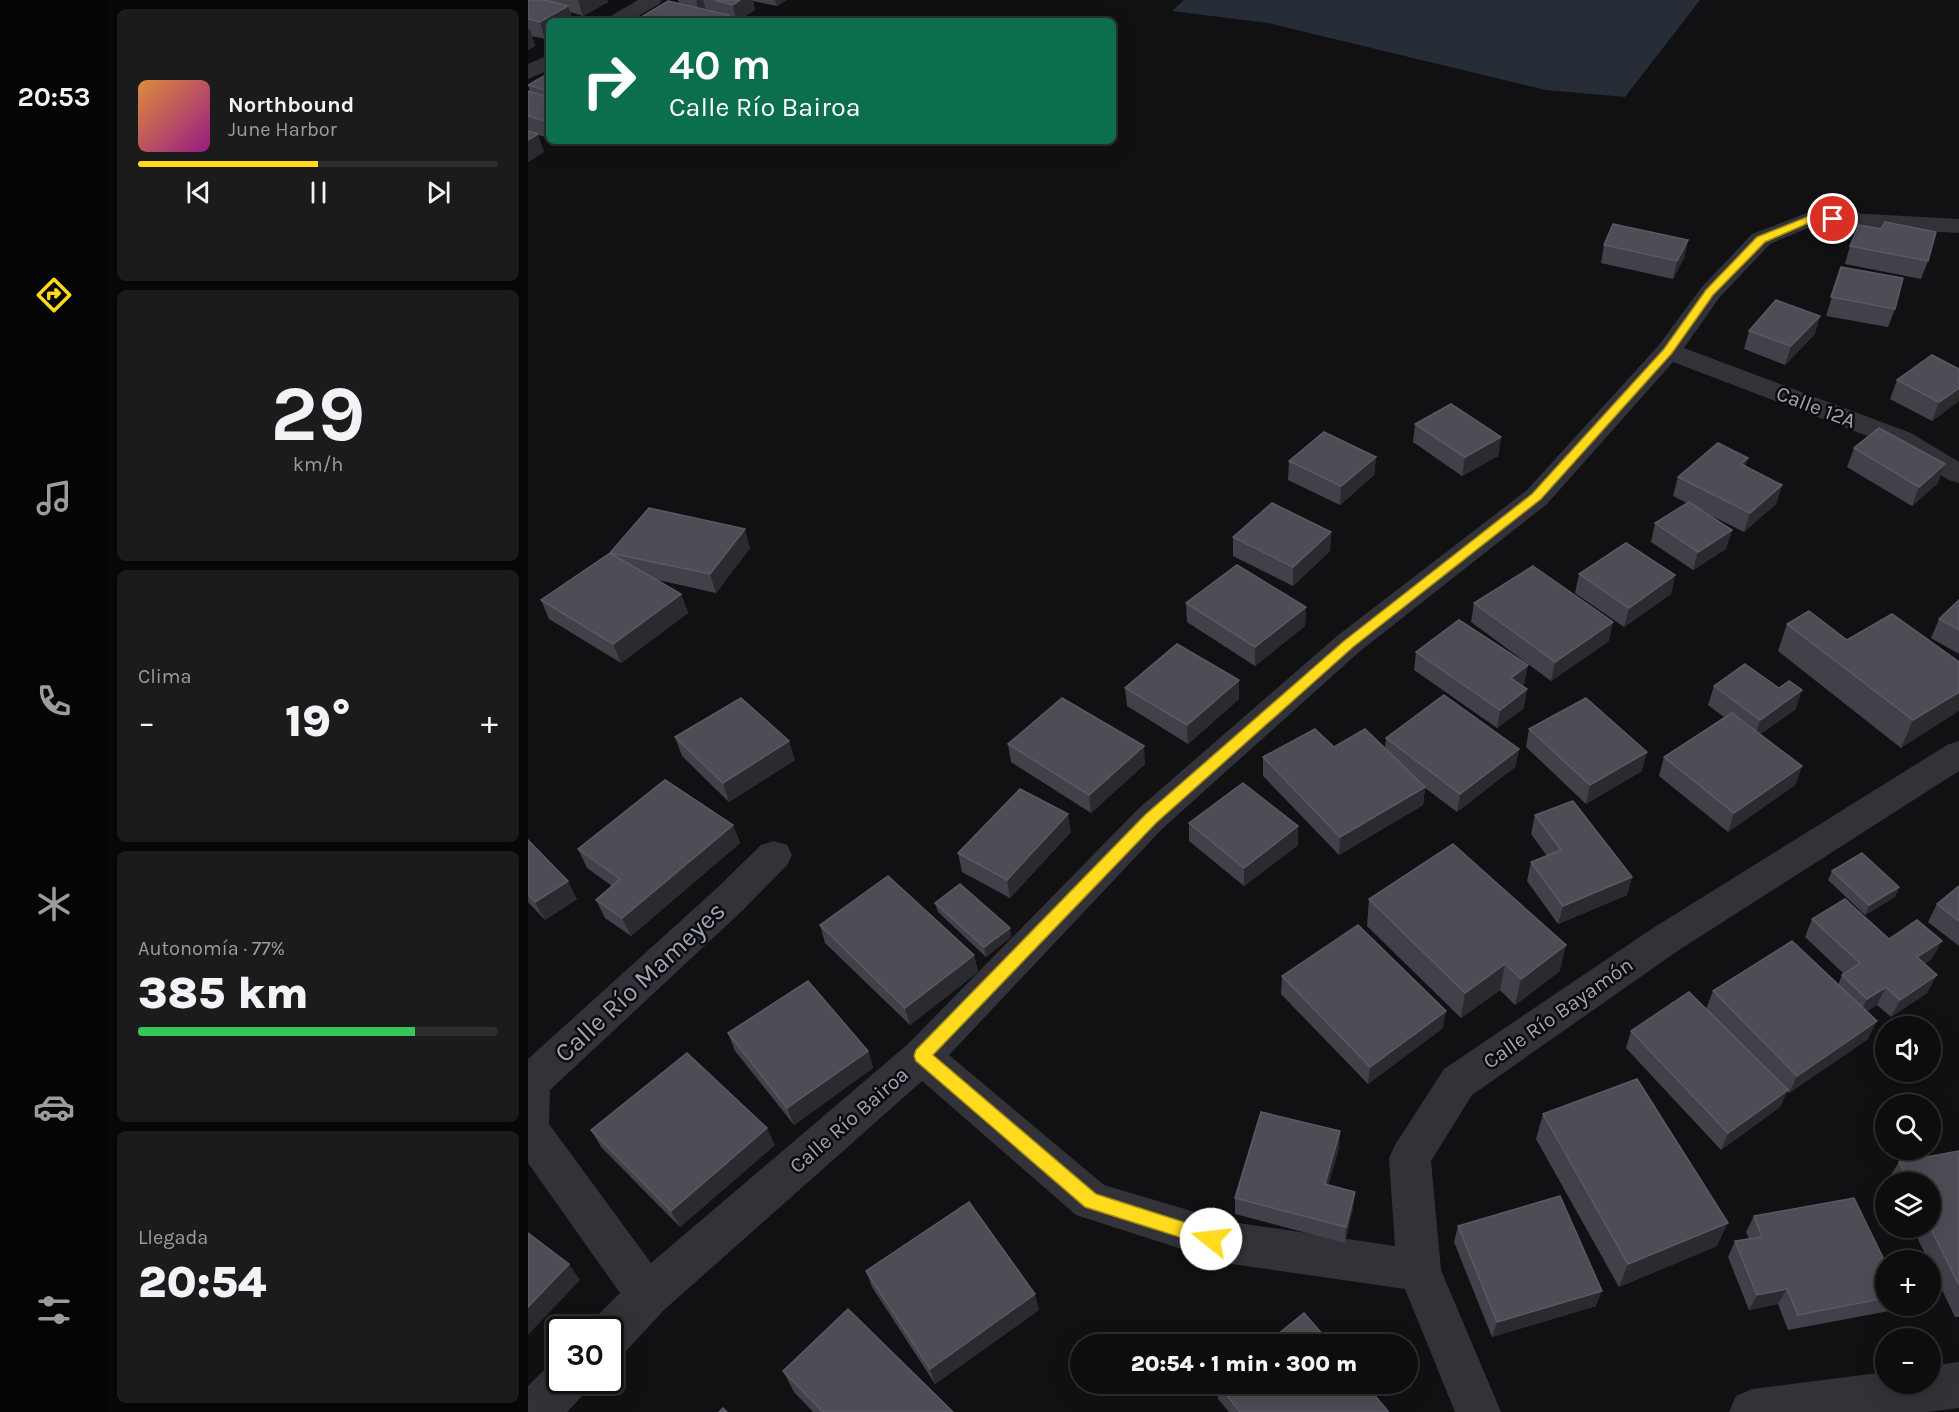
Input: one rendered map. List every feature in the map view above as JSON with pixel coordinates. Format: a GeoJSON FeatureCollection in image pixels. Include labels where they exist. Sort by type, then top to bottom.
{"type":"FeatureCollection","features":[{"type":"Feature","properties":{"kind":"street"},"geometry":{"type":"LineString","coordinates":[[621,18],[652,0]]}},
{"type":"Feature","properties":{"kind":"street"},"geometry":{"type":"LineString","coordinates":[[528,73],[546,63]]}},
{"type":"Feature","properties":{"kind":"street","name":"Calle Río Bairoa"},"geometry":{"type":"LineString","coordinates":[[624,1320],[648,1295],[922,1056],[1150,819],[1348,644],[1536,497],[1668,351],[1710,293],[1761,239],[1812,218],[1959,226]]}},
{"type":"Feature","properties":{"kind":"street","name":"Calle 12A"},"geometry":{"type":"LineString","coordinates":[[1668,351],[1900,439],[1959,474]]}},
{"type":"Feature","properties":{"kind":"street","name":"Calle Río Bayamón"},"geometry":{"type":"LineString","coordinates":[[1479,1412],[1419,1270],[1410,1158],[1458,1082],[1666,939],[1959,754]]}},
{"type":"Feature","properties":{"kind":"street","name":"Calle Río Mameyes"},"geometry":{"type":"LineString","coordinates":[[648,1295],[528,1129],[530,1083],[730,899],[774,855]]}},
{"type":"Feature","properties":{"kind":"street"},"geometry":{"type":"LineString","coordinates":[[922,1056],[1091,1201],[1225,1242],[1419,1270]]}},
{"type":"Feature","properties":{"kind":"street"},"geometry":{"type":"LineString","coordinates":[[1752,1412],[1959,1385]]}},
{"type":"Feature","properties":{"kind":"street"},"geometry":{"type":"LineString","coordinates":[[536,1412],[553,1394]]}},
{"type":"Feature","properties":{"kind":"shaded area"},"geometry":{"type":"Polygon","coordinates":[[[1184,0],[1700,0],[1625,97],[1546,90],[1268,23],[1172,11],[1184,0]]]}},
{"type":"Feature","properties":{"kind":"building"},"geometry":{"type":"Polygon","coordinates":[[[528,0],[545,0],[568,6],[540,22],[528,19],[528,0]]]}},
{"type":"Feature","properties":{"kind":"building"},"geometry":{"type":"Polygon","coordinates":[[[714,0],[740,0],[733,5],[714,0]]]}},
{"type":"Feature","properties":{"kind":"building"},"geometry":{"type":"Polygon","coordinates":[[[668,1],[729,15],[724,18],[643,16],[668,1]]]}},
{"type":"Feature","properties":{"kind":"building"},"geometry":{"type":"Polygon","coordinates":[[[546,75],[546,90],[528,85],[546,75]]]}},
{"type":"Feature","properties":{"kind":"building"},"geometry":{"type":"Polygon","coordinates":[[[528,91],[546,96],[546,121],[528,116],[528,91]]]}},
{"type":"Feature","properties":{"kind":"building"},"geometry":{"type":"Polygon","coordinates":[[[528,131],[538,134],[528,140],[528,131]]]}},
{"type":"Feature","properties":{"kind":"building"},"geometry":{"type":"Polygon","coordinates":[[[1885,222],[1936,232],[1928,261],[1850,246],[1859,225],[1881,229],[1885,222]]]}},
{"type":"Feature","properties":{"kind":"building"},"geometry":{"type":"Polygon","coordinates":[[[1613,224],[1688,240],[1677,261],[1604,245],[1613,224]]]}},
{"type":"Feature","properties":{"kind":"building"},"geometry":{"type":"Polygon","coordinates":[[[1841,267],[1903,278],[1895,309],[1831,297],[1841,267]]]}},
{"type":"Feature","properties":{"kind":"building"},"geometry":{"type":"Polygon","coordinates":[[[1776,300],[1820,316],[1791,346],[1749,331],[1776,300]]]}},
{"type":"Feature","properties":{"kind":"building"},"geometry":{"type":"Polygon","coordinates":[[[1932,355],[1959,369],[1959,388],[1939,402],[1897,380],[1932,355]]]}},
{"type":"Feature","properties":{"kind":"building"},"geometry":{"type":"Polygon","coordinates":[[[1451,404],[1501,437],[1465,457],[1415,424],[1451,404]]]}},
{"type":"Feature","properties":{"kind":"building"},"geometry":{"type":"Polygon","coordinates":[[[1879,428],[1945,464],[1919,487],[1854,448],[1879,428]]]}},
{"type":"Feature","properties":{"kind":"building"},"geometry":{"type":"Polygon","coordinates":[[[1324,432],[1376,457],[1341,486],[1289,461],[1324,432]]]}},
{"type":"Feature","properties":{"kind":"building"},"geometry":{"type":"Polygon","coordinates":[[[1718,443],[1748,458],[1741,464],[1782,485],[1750,513],[1678,477],[1718,443]]]}},
{"type":"Feature","properties":{"kind":"building"},"geometry":{"type":"Polygon","coordinates":[[[1689,502],[1732,530],[1698,552],[1655,523],[1689,502]]]}},
{"type":"Feature","properties":{"kind":"building"},"geometry":{"type":"Polygon","coordinates":[[[1272,503],[1331,532],[1293,567],[1233,537],[1272,503]]]}},
{"type":"Feature","properties":{"kind":"building"},"geometry":{"type":"Polygon","coordinates":[[[649,508],[745,529],[710,574],[610,553],[649,508]]]}},
{"type":"Feature","properties":{"kind":"building"},"geometry":{"type":"Polygon","coordinates":[[[1626,543],[1675,575],[1629,608],[1579,574],[1626,543]]]}},
{"type":"Feature","properties":{"kind":"building"},"geometry":{"type":"Polygon","coordinates":[[[610,553],[681,594],[613,644],[541,600],[610,553]]]}},
{"type":"Feature","properties":{"kind":"building"},"geometry":{"type":"Polygon","coordinates":[[[1237,565],[1306,607],[1255,647],[1186,603],[1237,565]]]}},
{"type":"Feature","properties":{"kind":"building"},"geometry":{"type":"Polygon","coordinates":[[[1533,566],[1613,622],[1555,662],[1474,603],[1533,566]]]}},
{"type":"Feature","properties":{"kind":"building"},"geometry":{"type":"Polygon","coordinates":[[[1959,600],[1959,630],[1939,619],[1959,600]]]}},
{"type":"Feature","properties":{"kind":"building"},"geometry":{"type":"Polygon","coordinates":[[[1809,611],[1847,640],[1892,614],[1959,662],[1959,692],[1913,720],[1787,624],[1809,611]]]}},
{"type":"Feature","properties":{"kind":"building"},"geometry":{"type":"Polygon","coordinates":[[[1459,620],[1528,665],[1511,678],[1527,689],[1500,710],[1416,652],[1459,620]]]}},
{"type":"Feature","properties":{"kind":"building"},"geometry":{"type":"Polygon","coordinates":[[[1177,644],[1239,680],[1187,725],[1125,688],[1177,644]]]}},
{"type":"Feature","properties":{"kind":"building"},"geometry":{"type":"Polygon","coordinates":[[[1745,664],[1779,688],[1789,681],[1802,690],[1760,720],[1714,686],[1745,664]]]}},
{"type":"Feature","properties":{"kind":"building"},"geometry":{"type":"Polygon","coordinates":[[[1444,695],[1519,749],[1460,794],[1386,738],[1444,695]]]}},
{"type":"Feature","properties":{"kind":"building"},"geometry":{"type":"Polygon","coordinates":[[[741,698],[789,741],[723,783],[675,737],[741,698]]]}},
{"type":"Feature","properties":{"kind":"building"},"geometry":{"type":"Polygon","coordinates":[[[1062,698],[1144,746],[1089,795],[1008,744],[1062,698]]]}},
{"type":"Feature","properties":{"kind":"building"},"geometry":{"type":"Polygon","coordinates":[[[1586,698],[1647,752],[1590,785],[1529,729],[1586,698]]]}},
{"type":"Feature","properties":{"kind":"building"},"geometry":{"type":"Polygon","coordinates":[[[1732,713],[1802,766],[1734,813],[1664,757],[1732,713]]]}},
{"type":"Feature","properties":{"kind":"building"},"geometry":{"type":"Polygon","coordinates":[[[1315,729],[1334,747],[1365,729],[1425,787],[1340,837],[1263,757],[1315,729]]]}},
{"type":"Feature","properties":{"kind":"building"},"geometry":{"type":"Polygon","coordinates":[[[665,780],[733,825],[622,918],[596,900],[620,879],[578,849],[665,780]]]}},
{"type":"Feature","properties":{"kind":"building"},"geometry":{"type":"Polygon","coordinates":[[[1243,783],[1298,826],[1244,868],[1189,823],[1243,783]]]}},
{"type":"Feature","properties":{"kind":"building"},"geometry":{"type":"Polygon","coordinates":[[[1020,789],[1068,814],[1007,880],[958,853],[1020,789]]]}},
{"type":"Feature","properties":{"kind":"building"},"geometry":{"type":"Polygon","coordinates":[[[1573,801],[1632,877],[1563,906],[1531,862],[1561,850],[1535,815],[1573,801]]]}},
{"type":"Feature","properties":{"kind":"building"},"geometry":{"type":"Polygon","coordinates":[[[528,840],[568,881],[535,902],[528,894],[528,840]]]}},
{"type":"Feature","properties":{"kind":"building"},"geometry":{"type":"Polygon","coordinates":[[[1453,844],[1566,945],[1521,979],[1505,964],[1465,993],[1369,899],[1453,844]]]}},
{"type":"Feature","properties":{"kind":"building"},"geometry":{"type":"Polygon","coordinates":[[[1862,853],[1899,887],[1869,905],[1832,871],[1862,853]]]}},
{"type":"Feature","properties":{"kind":"building"},"geometry":{"type":"Polygon","coordinates":[[[888,876],[974,955],[905,1008],[820,925],[888,876]]]}},
{"type":"Feature","properties":{"kind":"building"},"geometry":{"type":"Polygon","coordinates":[[[960,884],[1010,928],[984,947],[935,903],[960,884]]]}},
{"type":"Feature","properties":{"kind":"building"},"geometry":{"type":"Polygon","coordinates":[[[1959,886],[1959,921],[1937,904],[1959,886]]]}},
{"type":"Feature","properties":{"kind":"building"},"geometry":{"type":"Polygon","coordinates":[[[1845,899],[1889,939],[1917,920],[1942,941],[1917,957],[1937,975],[1900,1000],[1886,987],[1867,999],[1842,975],[1860,963],[1812,919],[1845,899]]]}},
{"type":"Feature","properties":{"kind":"building"},"geometry":{"type":"Polygon","coordinates":[[[1358,925],[1446,1011],[1370,1067],[1282,976],[1358,925]]]}},
{"type":"Feature","properties":{"kind":"building"},"geometry":{"type":"Polygon","coordinates":[[[1792,941],[1875,1019],[1875,1022],[1797,1076],[1713,991],[1792,941]]]}},
{"type":"Feature","properties":{"kind":"building"},"geometry":{"type":"Polygon","coordinates":[[[808,981],[868,1051],[787,1108],[728,1033],[808,981]]]}},
{"type":"Feature","properties":{"kind":"building"},"geometry":{"type":"Polygon","coordinates":[[[1689,992],[1788,1090],[1728,1133],[1631,1031],[1689,992]]]}},
{"type":"Feature","properties":{"kind":"building"},"geometry":{"type":"Polygon","coordinates":[[[687,1053],[767,1128],[671,1211],[591,1130],[687,1053]]]}},
{"type":"Feature","properties":{"kind":"building"},"geometry":{"type":"Polygon","coordinates":[[[1637,1079],[1728,1223],[1628,1264],[1543,1114],[1637,1079]]]}},
{"type":"Feature","properties":{"kind":"building"},"geometry":{"type":"Polygon","coordinates":[[[1261,1112],[1340,1131],[1325,1184],[1355,1192],[1346,1227],[1235,1198],[1261,1112]]]}},
{"type":"Feature","properties":{"kind":"building"},"geometry":{"type":"Polygon","coordinates":[[[1959,1151],[1959,1285],[1936,1238],[1941,1238],[1941,1172],[1904,1172],[1899,1162],[1941,1160],[1941,1154],[1959,1151]]]}},
{"type":"Feature","properties":{"kind":"building"},"geometry":{"type":"Polygon","coordinates":[[[1560,1196],[1602,1291],[1497,1322],[1458,1226],[1560,1196]]]}},
{"type":"Feature","properties":{"kind":"building"},"geometry":{"type":"Polygon","coordinates":[[[1854,1198],[1879,1250],[1875,1250],[1875,1300],[1798,1315],[1787,1289],[1757,1295],[1735,1241],[1762,1237],[1754,1216],[1854,1198]]]}},
{"type":"Feature","properties":{"kind":"building"},"geometry":{"type":"Polygon","coordinates":[[[969,1202],[1035,1294],[930,1369],[866,1271],[969,1202]]]}},
{"type":"Feature","properties":{"kind":"building"},"geometry":{"type":"Polygon","coordinates":[[[528,1233],[569,1264],[528,1307],[528,1233]]]}},
{"type":"Feature","properties":{"kind":"building"},"geometry":{"type":"Polygon","coordinates":[[[848,1309],[953,1412],[823,1412],[783,1371],[848,1309]]]}},
{"type":"Feature","properties":{"kind":"building"},"geometry":{"type":"Polygon","coordinates":[[[1304,1313],[1322,1334],[1278,1334],[1304,1313]]]}},
{"type":"Feature","properties":{"kind":"building"},"geometry":{"type":"Polygon","coordinates":[[[1226,1394],[1373,1394],[1388,1411],[1387,1412],[1240,1412],[1226,1394]]]}},
{"type":"Feature","properties":{"kind":"route"},"geometry":{"type":"LineString","coordinates":[[1211,1239],[1091,1201],[922,1056],[1150,819],[1348,644],[1536,497],[1668,351],[1710,293],[1761,239],[1812,218],[1833,219]]}}]}
